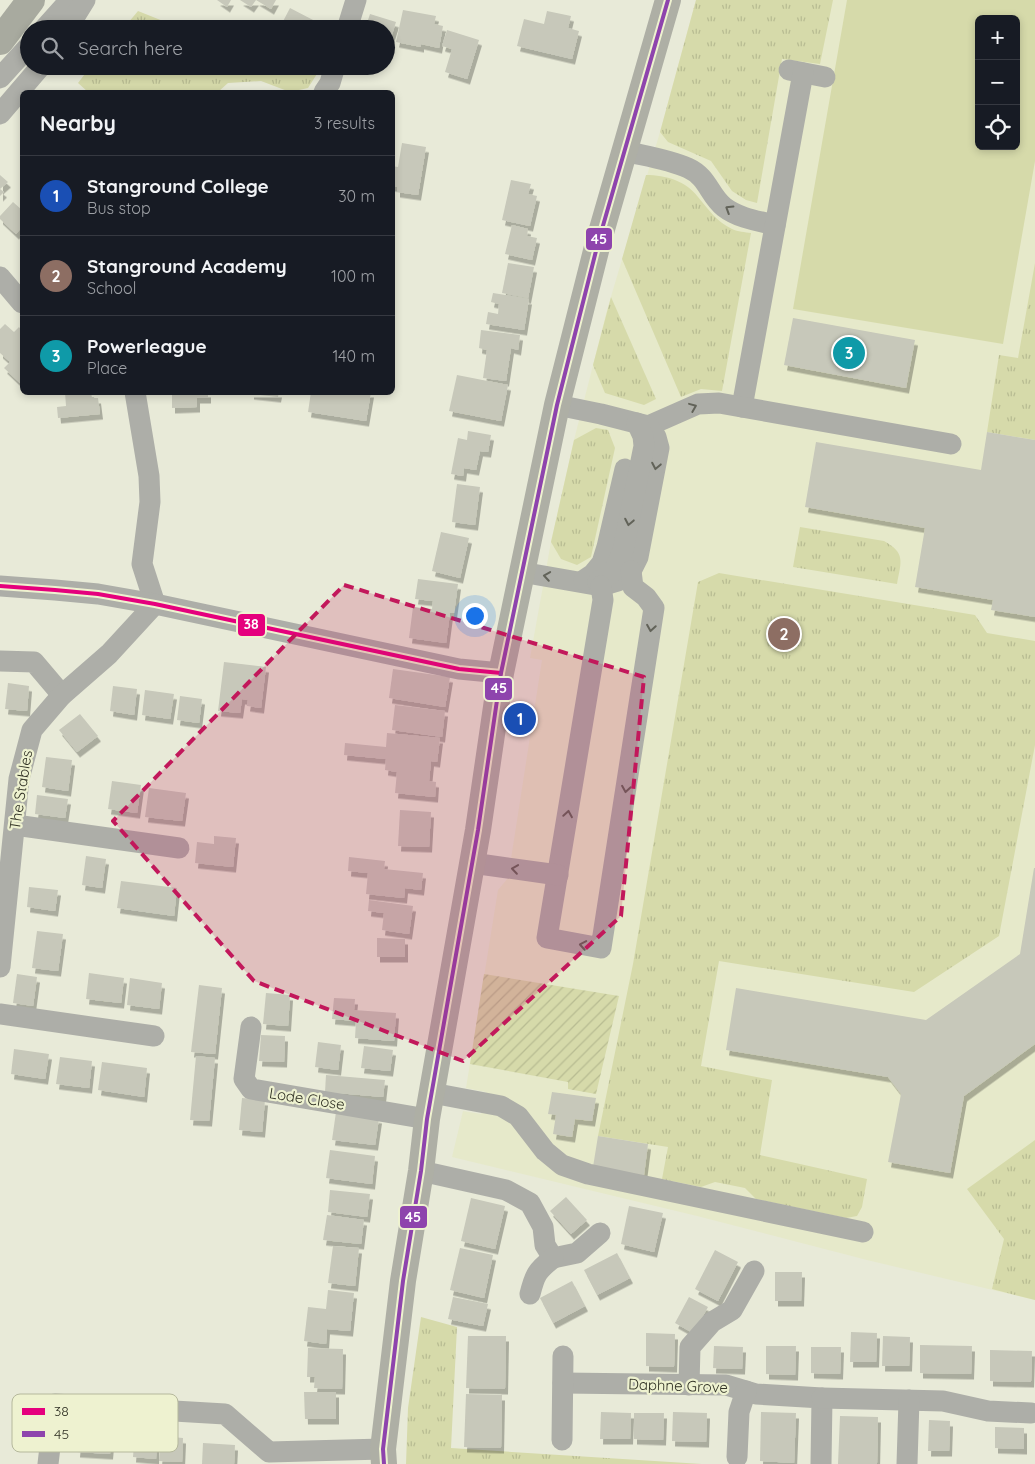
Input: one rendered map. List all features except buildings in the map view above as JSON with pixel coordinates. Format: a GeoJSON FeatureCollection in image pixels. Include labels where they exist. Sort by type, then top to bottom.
{"type":"FeatureCollection","features":[{"type":"Feature","properties":{"kind":"highway"},"geometry":{"type":"LineString","coordinates":[[0,41],[31,0]]}},
{"type":"Feature","properties":{"kind":"main road"},"geometry":{"type":"LineString","coordinates":[[384,1457],[403,1281],[421,1171],[427,1119],[472,863],[501,672],[557,405],[598,243],[668,0]]}},
{"type":"Feature","properties":{"kind":"street"},"geometry":{"type":"LineString","coordinates":[[52,20],[70,0]]}},
{"type":"Feature","properties":{"kind":"street"},"geometry":{"type":"LineString","coordinates":[[73,20],[86,0]]}},
{"type":"Feature","properties":{"kind":"street"},"geometry":{"type":"LineString","coordinates":[[350,20],[356,0]]}},
{"type":"Feature","properties":{"kind":"street"},"geometry":{"type":"LineString","coordinates":[[0,78],[20,56]]}},
{"type":"Feature","properties":{"kind":"street"},"geometry":{"type":"LineString","coordinates":[[742,407],[775,225],[796,72],[825,77]]}},
{"type":"Feature","properties":{"kind":"street"},"geometry":{"type":"LineString","coordinates":[[20,90],[33,75]]}},
{"type":"Feature","properties":{"kind":"street"},"geometry":{"type":"LineString","coordinates":[[325,90],[332,75]]}},
{"type":"Feature","properties":{"kind":"street"},"geometry":{"type":"LineString","coordinates":[[0,114],[20,91]]}},
{"type":"Feature","properties":{"kind":"street"},"geometry":{"type":"LineString","coordinates":[[624,151],[688,168],[705,181],[725,208],[743,217],[775,225]]}},
{"type":"Feature","properties":{"kind":"street"},"geometry":{"type":"LineString","coordinates":[[4,271],[20,299]]}},
{"type":"Feature","properties":{"kind":"street"},"geometry":{"type":"LineString","coordinates":[[136,395],[149,476],[150,502],[142,564],[155,604]]}},
{"type":"Feature","properties":{"kind":"street"},"geometry":{"type":"LineString","coordinates":[[631,571],[633,587],[646,597],[654,608],[601,948],[547,938],[603,600],[592,584],[594,574],[602,563],[607,547],[628,455],[630,428],[637,423],[698,404],[719,404],[951,444]]}},
{"type":"Feature","properties":{"kind":"street"},"geometry":{"type":"LineString","coordinates":[[521,572],[592,584],[618,581],[631,571],[638,557],[659,448],[656,437],[637,423],[557,405]]}},
{"type":"Feature","properties":{"kind":"street"},"geometry":{"type":"LineString","coordinates":[[0,586],[89,593],[155,604],[459,669],[501,672]]}},
{"type":"Feature","properties":{"kind":"street","name":"The Stables"},"geometry":{"type":"LineString","coordinates":[[0,967],[20,779],[32,730],[62,695],[109,654],[155,604]]}},
{"type":"Feature","properties":{"kind":"street"},"geometry":{"type":"LineString","coordinates":[[0,661],[34,662],[62,695]]}},
{"type":"Feature","properties":{"kind":"street"},"geometry":{"type":"LineString","coordinates":[[15,825],[179,848]]}},
{"type":"Feature","properties":{"kind":"street"},"geometry":{"type":"LineString","coordinates":[[472,863],[558,875]]}},
{"type":"Feature","properties":{"kind":"street"},"geometry":{"type":"LineString","coordinates":[[0,1014],[154,1036]]}},
{"type":"Feature","properties":{"kind":"street","name":"Lode Close"},"geometry":{"type":"LineString","coordinates":[[251,1027],[244,1079],[251,1089],[427,1119]]}},
{"type":"Feature","properties":{"kind":"street"},"geometry":{"type":"LineString","coordinates":[[432,1093],[501,1106],[518,1116],[545,1151],[562,1165],[588,1174],[863,1232]]}},
{"type":"Feature","properties":{"kind":"street"},"geometry":{"type":"LineString","coordinates":[[421,1171],[506,1190],[530,1203],[543,1227],[545,1245],[553,1258]]}},
{"type":"Feature","properties":{"kind":"street"},"geometry":{"type":"LineString","coordinates":[[530,1294],[535,1275],[545,1264],[553,1258],[577,1253],[600,1233]]}},
{"type":"Feature","properties":{"kind":"street"},"geometry":{"type":"LineString","coordinates":[[689,1385],[690,1347],[712,1322],[732,1310],[754,1271]]}},
{"type":"Feature","properties":{"kind":"street"},"geometry":{"type":"LineString","coordinates":[[562,1440],[563,1356]]}},
{"type":"Feature","properties":{"kind":"street","name":"Daphne Grove"},"geometry":{"type":"LineString","coordinates":[[563,1383],[726,1385],[756,1394],[822,1398],[942,1401],[988,1411],[1034,1413]]}},
{"type":"Feature","properties":{"kind":"street"},"geometry":{"type":"LineString","coordinates":[[738,1458],[739,1412],[746,1391]]}},
{"type":"Feature","properties":{"kind":"street"},"geometry":{"type":"LineString","coordinates":[[821,1464],[822,1398]]}},
{"type":"Feature","properties":{"kind":"street"},"geometry":{"type":"LineString","coordinates":[[907,1464],[909,1400]]}},
{"type":"Feature","properties":{"kind":"street"},"geometry":{"type":"LineString","coordinates":[[178,1411],[226,1414],[269,1452],[384,1457]]}},
{"type":"Feature","properties":{"kind":"highlighted area"},"geometry":{"type":"Polygon","coordinates":[[[344,585],[644,677],[621,916],[463,1061],[254,981],[113,821],[344,585]]]}},
{"type":"Feature","properties":{"kind":"shaded area"},"geometry":{"type":"Polygon","coordinates":[[[696,0],[1035,0],[1035,1300],[452,1157],[463,1111],[481,1114],[486,1092],[466,1088],[498,890],[508,878],[542,660],[530,658],[551,542],[574,440],[607,310],[660,132],[696,0]]]}},
{"type":"Feature","properties":{"kind":"green space"},"geometry":{"type":"Polygon","coordinates":[[[696,0],[833,0],[820,64],[782,59],[757,203],[746,200],[732,191],[711,161],[668,142],[660,132],[696,0]]]}},
{"type":"Feature","properties":{"kind":"green space"},"geometry":{"type":"Polygon","coordinates":[[[847,0],[1035,0],[1035,161],[1003,344],[793,309],[847,0]]]}},
{"type":"Feature","properties":{"kind":"green space"},"geometry":{"type":"Polygon","coordinates":[[[138,11],[160,20],[130,20],[138,11]]]}},
{"type":"Feature","properties":{"kind":"green space"},"geometry":{"type":"Polygon","coordinates":[[[84,75],[316,75],[308,88],[299,90],[285,90],[261,81],[228,83],[220,90],[86,90],[78,83],[84,75]]]}},
{"type":"Feature","properties":{"kind":"green space"},"geometry":{"type":"Polygon","coordinates":[[[646,175],[661,176],[682,183],[693,191],[722,223],[734,230],[751,233],[722,391],[701,389],[681,397],[622,259],[646,175]]]}},
{"type":"Feature","properties":{"kind":"green space"},"geometry":{"type":"Polygon","coordinates":[[[1035,263],[1035,440],[987,432],[999,355],[1018,358],[1035,263]]]}},
{"type":"Feature","properties":{"kind":"green space"},"geometry":{"type":"Polygon","coordinates":[[[611,297],[656,399],[644,405],[605,393],[593,365],[611,297]]]}},
{"type":"Feature","properties":{"kind":"green space"},"geometry":{"type":"Polygon","coordinates":[[[596,428],[608,430],[615,448],[591,557],[577,565],[561,559],[551,542],[574,440],[596,428]]]}},
{"type":"Feature","properties":{"kind":"green space"},"geometry":{"type":"Polygon","coordinates":[[[800,527],[884,541],[891,545],[899,554],[900,559],[897,584],[793,567],[800,527]]]}},
{"type":"Feature","properties":{"kind":"green space"},"geometry":{"type":"Polygon","coordinates":[[[719,573],[975,615],[987,633],[1035,641],[1035,745],[999,936],[914,992],[719,961],[701,1066],[772,1080],[760,1155],[867,1179],[862,1207],[857,1216],[846,1218],[756,1199],[745,1188],[715,1182],[701,1187],[662,1179],[668,1147],[598,1136],[633,964],[698,582],[719,573]]]}},
{"type":"Feature","properties":{"kind":"green space"},"geometry":{"type":"Polygon","coordinates":[[[484,974],[619,996],[596,1094],[568,1089],[568,1082],[470,1064],[484,974]]]}},
{"type":"Feature","properties":{"kind":"green space"},"geometry":{"type":"Polygon","coordinates":[[[1035,1140],[1035,1300],[992,1289],[1004,1239],[967,1189],[1035,1140]]]}},
{"type":"Feature","properties":{"kind":"green space"},"geometry":{"type":"Polygon","coordinates":[[[421,1317],[457,1327],[451,1448],[702,1464],[406,1464],[408,1408],[421,1317]]]}},
{"type":"Feature","properties":{"kind":"transit line","name":"45"},"geometry":{"type":"LineString","coordinates":[[384,1464],[383,1449],[403,1281],[421,1171],[427,1119],[478,830],[501,673],[557,405],[598,243],[668,0]]}},
{"type":"Feature","properties":{"kind":"transit line","name":"38"},"geometry":{"type":"LineString","coordinates":[[0,586],[98,594],[155,604],[459,669],[501,673]]}},
{"type":"Feature","properties":{"kind":"place","name":"Powerleague"},"geometry":{"type":"Point","coordinates":[849,353]}},
{"type":"Feature","properties":{"kind":"place","name":"Stanground Academy"},"geometry":{"type":"Point","coordinates":[784,634]}},
{"type":"Feature","properties":{"kind":"place","name":"Stanground College"},"geometry":{"type":"Point","coordinates":[520,719]}}]}
